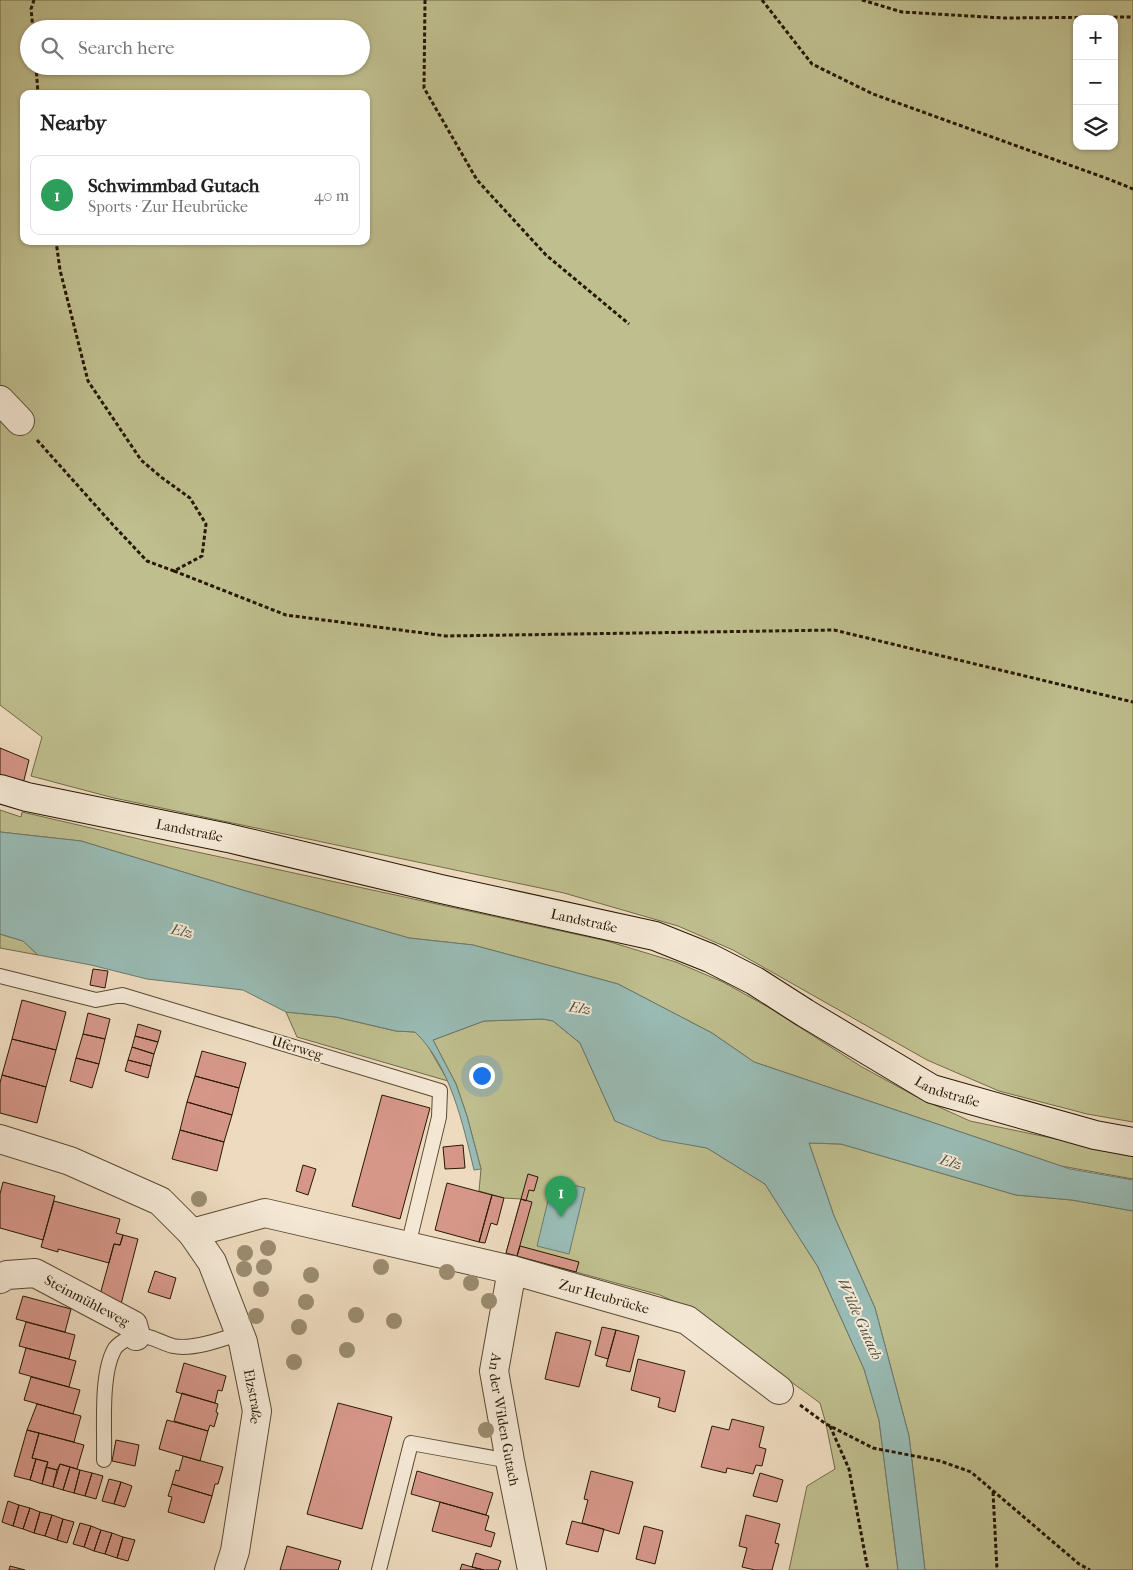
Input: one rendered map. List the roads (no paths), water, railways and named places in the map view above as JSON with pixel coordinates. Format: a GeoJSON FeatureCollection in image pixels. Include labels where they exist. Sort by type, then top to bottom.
{"type":"FeatureCollection","features":[{"type":"Feature","properties":{"kind":"street"},"geometry":{"type":"LineString","coordinates":[[0,400],[20,421]]}},
{"type":"Feature","properties":{"kind":"street","name":"Landstraße"},"geometry":{"type":"LineString","coordinates":[[0,789],[228,838],[441,889],[655,936],[710,958],[755,981],[932,1089],[1095,1135],[1133,1142]]}},
{"type":"Feature","properties":{"kind":"street","name":"Elzstraße"},"geometry":{"type":"LineString","coordinates":[[0,1139],[70,1161],[160,1201],[192,1233],[212,1262],[243,1342],[257,1411],[235,1551],[229,1570]]}},
{"type":"Feature","properties":{"kind":"street"},"geometry":{"type":"LineString","coordinates":[[192,1233],[265,1213],[408,1246]]}},
{"type":"Feature","properties":{"kind":"street","name":"Zur Heubrücke"},"geometry":{"type":"LineString","coordinates":[[408,1246],[512,1270],[687,1320],[779,1390]]}},
{"type":"Feature","properties":{"kind":"street","name":"An der Wilden Gutach"},"geometry":{"type":"LineString","coordinates":[[512,1270],[494,1372],[532,1570]]}},
{"type":"Feature","properties":{"kind":"street","name":"Steinmühleweg"},"geometry":{"type":"LineString","coordinates":[[0,1279],[7,1276],[35,1273],[133,1325],[136,1336]]}},
{"type":"Feature","properties":{"kind":"lane","name":"Uferweg"},"geometry":{"type":"LineString","coordinates":[[0,976],[96,1000],[122,995],[440,1091],[439,1117],[408,1246]]}},
{"type":"Feature","properties":{"kind":"lane","name":"Steinmühleweg"},"geometry":{"type":"LineString","coordinates":[[104,1460],[105,1379],[114,1349],[124,1341],[136,1336],[150,1338],[174,1346],[211,1343],[240,1334]]}},
{"type":"Feature","properties":{"kind":"lane"},"geometry":{"type":"LineString","coordinates":[[379,1570],[411,1443],[510,1461]]}},
{"type":"Feature","properties":{"kind":"water"},"geometry":{"type":"Polygon","coordinates":[[[0,832],[81,841],[409,938],[473,945],[618,984],[712,1033],[754,1062],[1070,1169],[1133,1180],[1133,1211],[1072,1200],[1016,1195],[841,1144],[809,1143],[834,1216],[875,1308],[909,1436],[925,1570],[898,1570],[879,1420],[864,1369],[818,1267],[765,1184],[707,1148],[661,1140],[615,1121],[580,1043],[553,1021],[543,1019],[484,1021],[433,1040],[456,1084],[467,1116],[481,1169],[474,1170],[460,1115],[446,1078],[427,1046],[415,1032],[396,1031],[336,1017],[286,1012],[243,990],[147,979],[91,965],[38,955],[23,941],[0,934],[0,832]]]}},
{"type":"Feature","properties":{"kind":"water"},"geometry":{"type":"Polygon","coordinates":[[[553,1180],[585,1188],[569,1254],[537,1246],[553,1180]]]}},
{"type":"Feature","properties":{"kind":"place","name":"Schwimmbad Gutach"},"geometry":{"type":"Point","coordinates":[561,1217]}},
{"type":"Feature","properties":{"kind":"water label","name":"Elz"},"geometry":{"type":"Point","coordinates":[182,931]}},
{"type":"Feature","properties":{"kind":"water label","name":"Elz"},"geometry":{"type":"Point","coordinates":[580,1008]}},
{"type":"Feature","properties":{"kind":"water label","name":"Elz"},"geometry":{"type":"Point","coordinates":[951,1162]}},
{"type":"Feature","properties":{"kind":"water label","name":"Wilde Gutach"},"geometry":{"type":"Point","coordinates":[860,1319]}}]}
